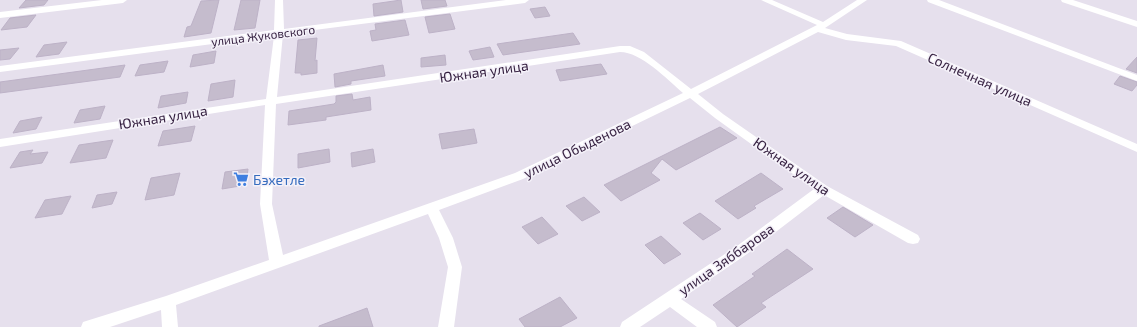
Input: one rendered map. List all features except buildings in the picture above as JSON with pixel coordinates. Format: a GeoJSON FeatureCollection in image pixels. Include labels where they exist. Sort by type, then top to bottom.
{"type":"FeatureCollection","features":[{"type":"Feature","properties":{"kind":"street"},"geometry":{"type":"LineString","coordinates":[[0,15],[123,0]]}},
{"type":"Feature","properties":{"kind":"street"},"geometry":{"type":"LineString","coordinates":[[277,263],[266,204],[271,101],[279,33],[279,0]]}},
{"type":"Feature","properties":{"kind":"street","name":"улица Жуковского"},"geometry":{"type":"LineString","coordinates":[[0,69],[525,0]]}},
{"type":"Feature","properties":{"kind":"street","name":"Солнечная улица"},"geometry":{"type":"LineString","coordinates":[[765,0],[821,27],[846,37],[898,44],[1137,148]]}},
{"type":"Feature","properties":{"kind":"street","name":"улица Обыденова"},"geometry":{"type":"LineString","coordinates":[[89,327],[168,302],[519,176],[690,93],[821,27],[863,0]]}},
{"type":"Feature","properties":{"kind":"street"},"geometry":{"type":"LineString","coordinates":[[931,0],[1137,78]]}},
{"type":"Feature","properties":{"kind":"street"},"geometry":{"type":"LineString","coordinates":[[1065,0],[1137,24]]}},
{"type":"Feature","properties":{"kind":"street","name":"Южная улица"},"geometry":{"type":"LineString","coordinates":[[0,143],[271,101],[515,67],[620,50],[630,50],[641,54],[719,116],[823,188],[913,239]]}},
{"type":"Feature","properties":{"kind":"street","name":"улица Зяббарова"},"geometry":{"type":"LineString","coordinates":[[628,327],[742,250],[823,188]]}},
{"type":"Feature","properties":{"kind":"street"},"geometry":{"type":"LineString","coordinates":[[431,208],[446,238],[455,267],[446,327]]}},
{"type":"Feature","properties":{"kind":"street"},"geometry":{"type":"LineString","coordinates":[[670,298],[709,327]]}},
{"type":"Feature","properties":{"kind":"street"},"geometry":{"type":"LineString","coordinates":[[168,302],[170,327]]}},
{"type":"Feature","properties":{"kind":"place","name":"Бэхетле"},"geometry":{"type":"Point","coordinates":[241,179]}}]}
